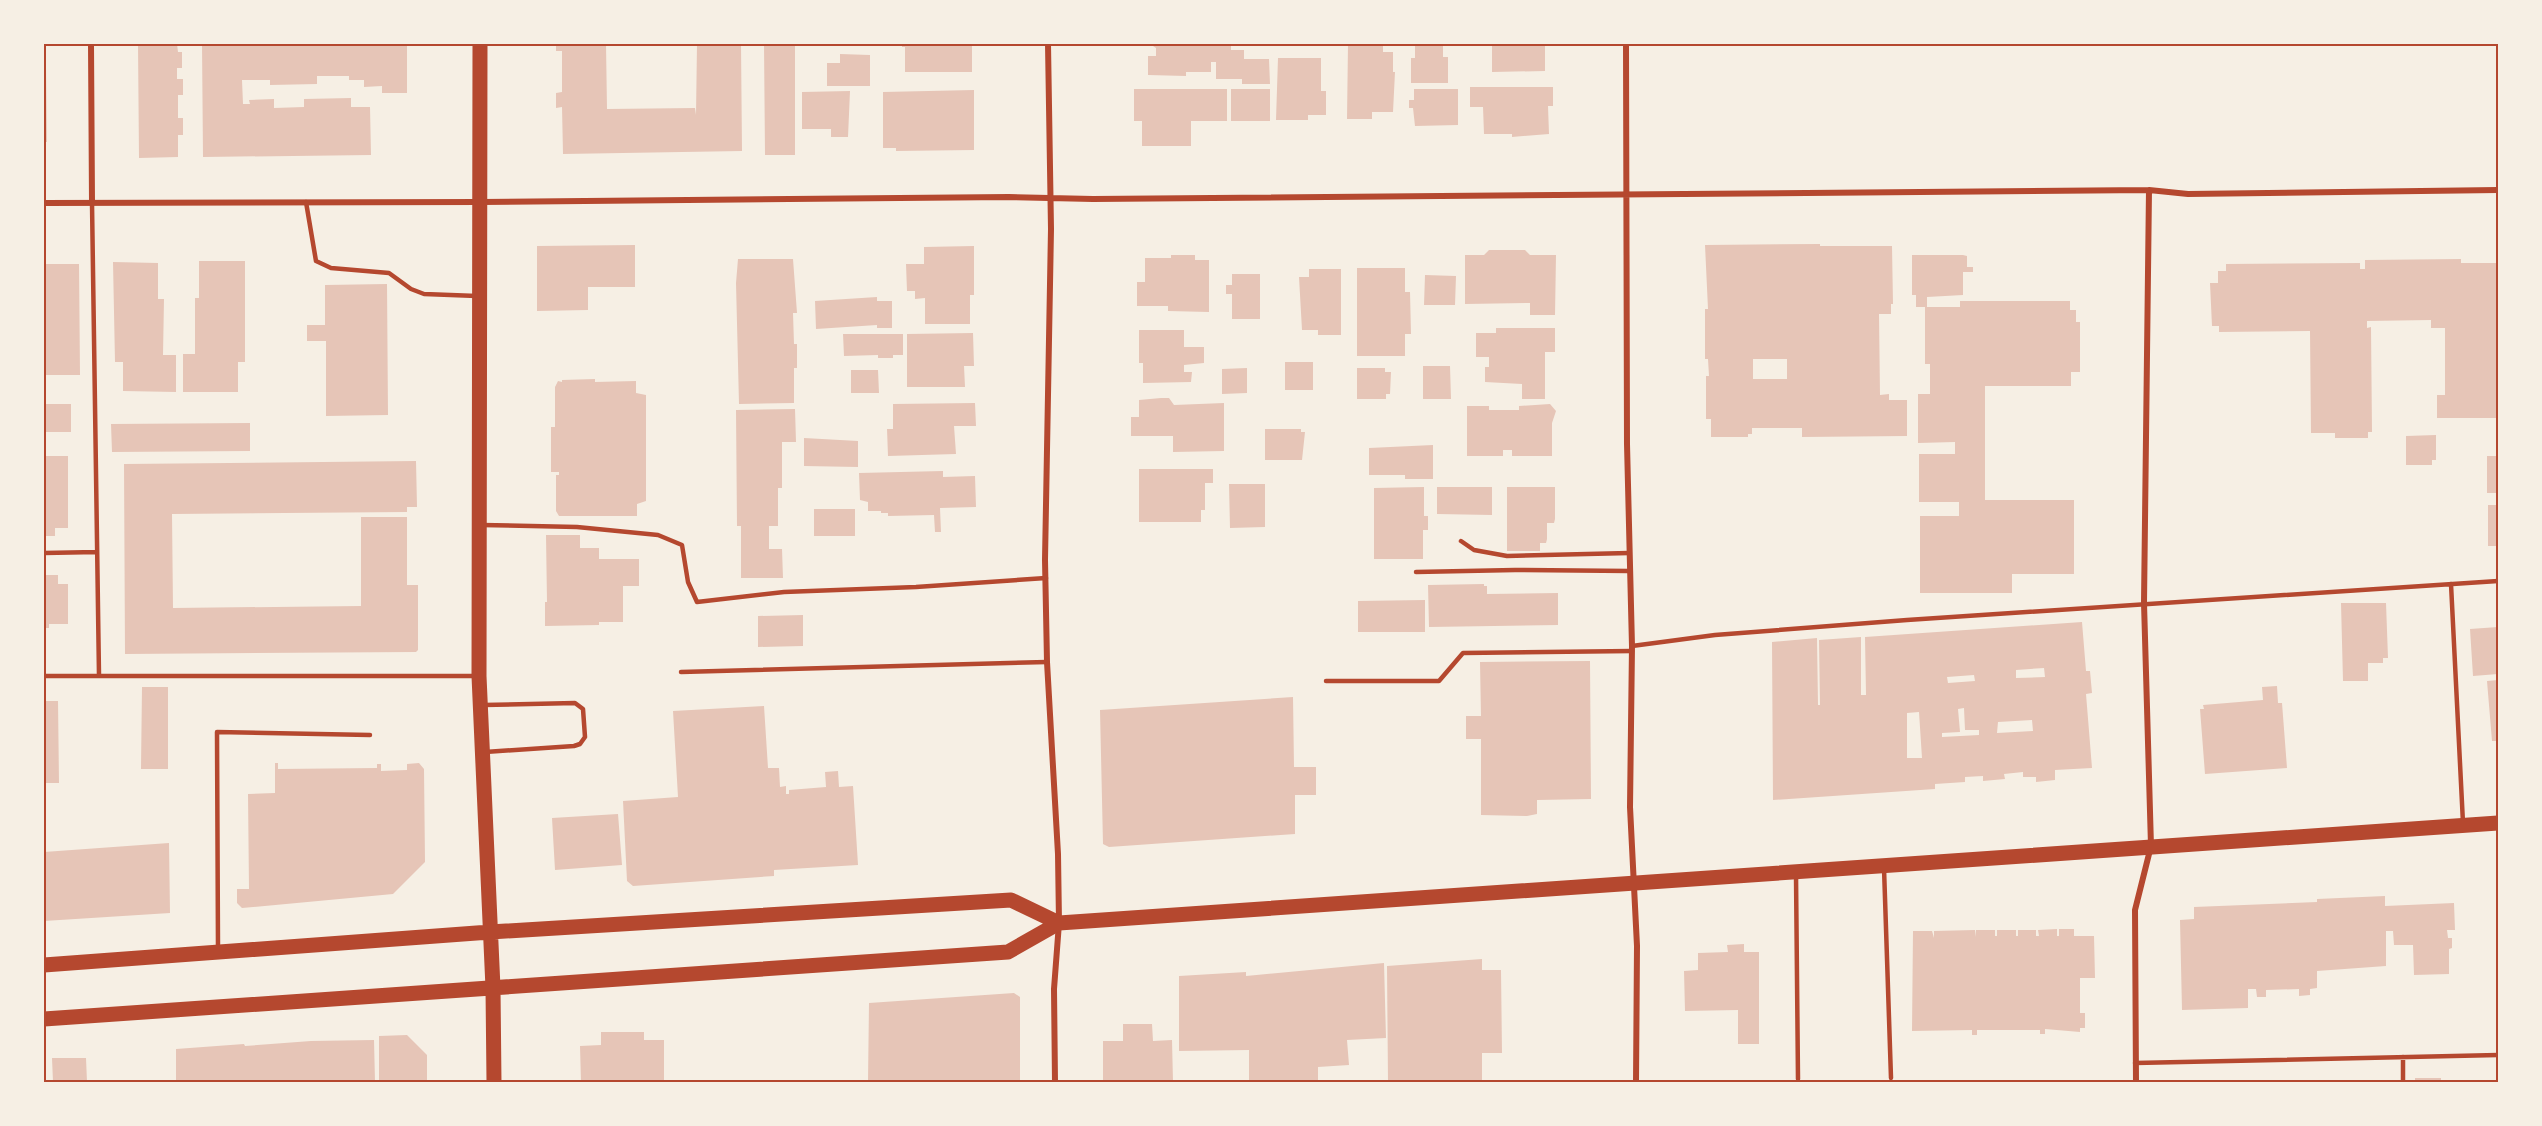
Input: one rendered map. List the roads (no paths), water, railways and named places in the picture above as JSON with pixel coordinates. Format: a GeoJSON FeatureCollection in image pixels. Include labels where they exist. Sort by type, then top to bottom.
{"type":"FeatureCollection","features":[{"type":"Feature","properties":{"kind":"main road"},"geometry":{"type":"LineString","coordinates":[[480,44],[479,676],[493,988],[494,1083]]}},
{"type":"Feature","properties":{"kind":"main road"},"geometry":{"type":"LineString","coordinates":[[44,1019],[1008,952],[1059,923],[2499,823]]}},
{"type":"Feature","properties":{"kind":"main road"},"geometry":{"type":"LineString","coordinates":[[44,965],[490,932],[1011,900],[1059,923]]}},
{"type":"Feature","properties":{"kind":"street"},"geometry":{"type":"LineString","coordinates":[[91,44],[92,203]]}},
{"type":"Feature","properties":{"kind":"street"},"geometry":{"type":"LineString","coordinates":[[1048,44],[1050,198],[1046,578],[1047,662],[1058,854],[1059,923],[1054,989],[1055,1083]]}},
{"type":"Feature","properties":{"kind":"street"},"geometry":{"type":"LineString","coordinates":[[1626,44],[1629,571],[1632,649],[1630,807],[1636,946],[1636,1083]]}},
{"type":"Feature","properties":{"kind":"street"},"geometry":{"type":"LineString","coordinates":[[44,203],[2149,190],[2188,194],[2499,190]]}},
{"type":"Feature","properties":{"kind":"street"},"geometry":{"type":"LineString","coordinates":[[2136,1083],[2135,910],[2151,846],[2144,603],[2149,190]]}},
{"type":"Feature","properties":{"kind":"lane"},"geometry":{"type":"LineString","coordinates":[[306,202],[316,261],[330,268],[389,273],[411,289],[424,294],[481,296]]}},
{"type":"Feature","properties":{"kind":"lane"},"geometry":{"type":"LineString","coordinates":[[92,203],[99,675]]}},
{"type":"Feature","properties":{"kind":"lane"},"geometry":{"type":"LineString","coordinates":[[480,525],[577,527],[658,535],[682,545],[688,582],[697,602],[784,592],[916,587],[1046,578]]}},
{"type":"Feature","properties":{"kind":"lane"},"geometry":{"type":"LineString","coordinates":[[1461,542],[1474,550],[1507,556],[1629,553]]}},
{"type":"Feature","properties":{"kind":"lane"},"geometry":{"type":"LineString","coordinates":[[44,553],[97,552]]}},
{"type":"Feature","properties":{"kind":"lane"},"geometry":{"type":"LineString","coordinates":[[1416,572],[1629,571]]}},
{"type":"Feature","properties":{"kind":"lane"},"geometry":{"type":"LineString","coordinates":[[1326,681],[1439,681],[1463,653],[1632,649],[1738,633],[2144,603],[2499,581]]}},
{"type":"Feature","properties":{"kind":"lane"},"geometry":{"type":"LineString","coordinates":[[2451,584],[2463,825]]}},
{"type":"Feature","properties":{"kind":"lane"},"geometry":{"type":"LineString","coordinates":[[681,672],[1047,662]]}},
{"type":"Feature","properties":{"kind":"lane"},"geometry":{"type":"LineString","coordinates":[[44,676],[479,676]]}},
{"type":"Feature","properties":{"kind":"lane"},"geometry":{"type":"LineString","coordinates":[[481,705],[575,703],[583,709],[584,728],[583,740],[574,746],[483,752]]}},
{"type":"Feature","properties":{"kind":"lane"},"geometry":{"type":"LineString","coordinates":[[218,952],[217,732],[370,735]]}},
{"type":"Feature","properties":{"kind":"lane"},"geometry":{"type":"LineString","coordinates":[[1884,865],[1892,1078]]}},
{"type":"Feature","properties":{"kind":"lane"},"geometry":{"type":"LineString","coordinates":[[1796,871],[1798,1079]]}},
{"type":"Feature","properties":{"kind":"lane"},"geometry":{"type":"LineString","coordinates":[[2135,1063],[2499,1054]]}},
{"type":"Feature","properties":{"kind":"lane"},"geometry":{"type":"LineString","coordinates":[[2403,1057],[2403,1083]]}}]}
